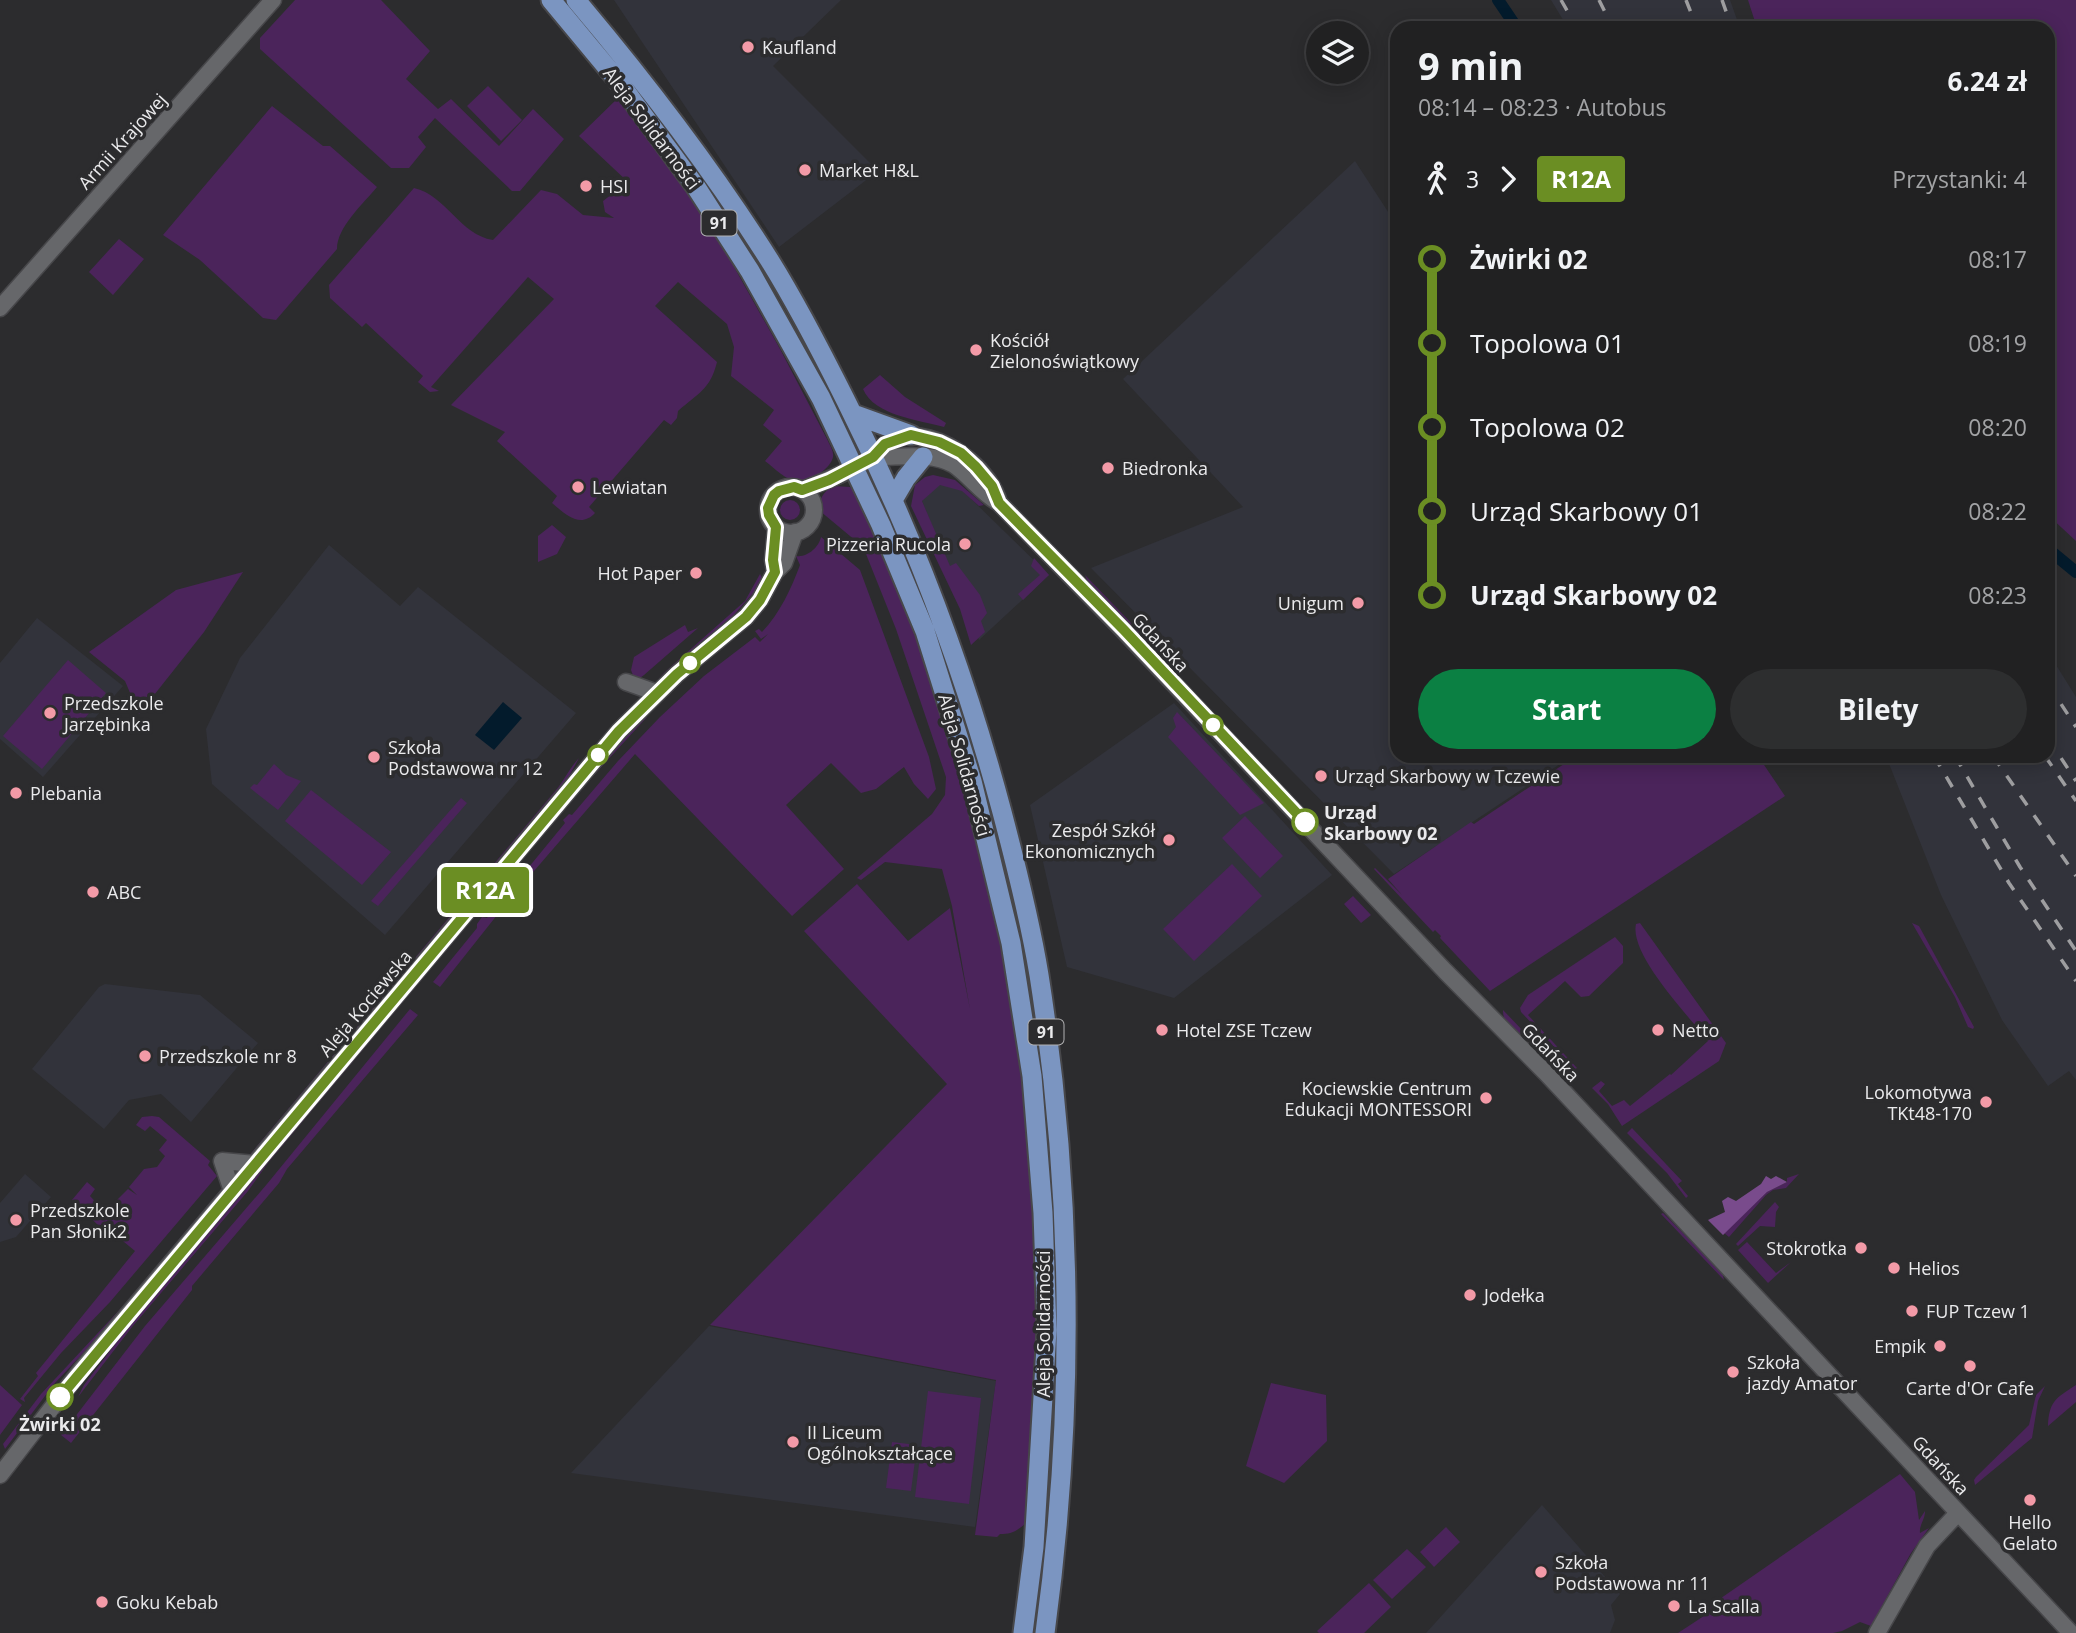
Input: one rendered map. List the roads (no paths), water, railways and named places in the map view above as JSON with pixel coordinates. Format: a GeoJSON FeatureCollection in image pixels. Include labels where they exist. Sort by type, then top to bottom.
{"type":"FeatureCollection","features":[{"type":"Feature","properties":{"kind":"main road","name":"Aleja Solidarności"},"geometry":{"type":"LineString","coordinates":[[551,0],[619,82],[696,187],[750,271],[821,398],[855,467],[925,631],[972,782],[1011,943],[1032,1076],[1043,1213],[1047,1330],[1034,1547],[1023,1633]]}},
{"type":"Feature","properties":{"kind":"main road","name":"Aleja Solidarności"},"geometry":{"type":"LineString","coordinates":[[576,0],[642,78],[724,191],[772,265],[820,349],[893,500],[937,607],[973,712],[1016,867],[1040,985],[1064,1212],[1067,1318],[1065,1441],[1056,1551],[1045,1633]]}},
{"type":"Feature","properties":{"kind":"main road"},"geometry":{"type":"LineString","coordinates":[[853,414],[911,435]]}},
{"type":"Feature","properties":{"kind":"main road"},"geometry":{"type":"LineString","coordinates":[[893,500],[923,457]]}},
{"type":"Feature","properties":{"kind":"street","name":"Armii Krajowej"},"geometry":{"type":"LineString","coordinates":[[0,308],[274,0]]}},
{"type":"Feature","properties":{"kind":"street"},"geometry":{"type":"LineString","coordinates":[[807,495],[827,481],[873,457],[885,444],[911,435]]}},
{"type":"Feature","properties":{"kind":"street","name":"Gdańska"},"geometry":{"type":"LineString","coordinates":[[911,435],[939,442],[961,453],[992,486],[999,503]]}},
{"type":"Feature","properties":{"kind":"street","name":"Gdańska"},"geometry":{"type":"LineString","coordinates":[[873,457],[939,458],[955,466],[985,496],[999,503],[1124,630],[1445,971],[1545,1072],[2071,1633]]}},
{"type":"Feature","properties":{"kind":"street"},"geometry":{"type":"LineString","coordinates":[[786,488],[807,495],[813,514],[810,523],[794,532],[776,527],[768,508],[774,495],[786,488]]}},
{"type":"Feature","properties":{"kind":"street","name":"Aleja Kociewska"},"geometry":{"type":"LineString","coordinates":[[775,572],[773,560],[776,527]]}},
{"type":"Feature","properties":{"kind":"street","name":"Aleja Kociewska"},"geometry":{"type":"LineString","coordinates":[[0,1475],[81,1370],[619,731],[657,693],[746,617],[783,563],[794,532]]}},
{"type":"Feature","properties":{"kind":"street"},"geometry":{"type":"LineString","coordinates":[[626,682],[657,693]]}},
{"type":"Feature","properties":{"kind":"street"},"geometry":{"type":"LineString","coordinates":[[232,1191],[222,1161],[255,1164]]}},
{"type":"Feature","properties":{"kind":"street"},"geometry":{"type":"LineString","coordinates":[[1877,1633],[1927,1546],[1958,1513]]}},
{"type":"Feature","properties":{"kind":"water"},"geometry":{"type":"Polygon","coordinates":[[[503,702],[522,718],[494,750],[475,735],[503,702]]]}},
{"type":"Feature","properties":{"kind":"waterway"},"geometry":{"type":"LineString","coordinates":[[1498,0],[1512,21]]}},
{"type":"Feature","properties":{"kind":"waterway"},"geometry":{"type":"LineString","coordinates":[[2055,555],[2076,572]]}},
{"type":"Feature","properties":{"kind":"railway"},"geometry":{"type":"LineString","coordinates":[[1561,0],[1573,21]]}},
{"type":"Feature","properties":{"kind":"railway"},"geometry":{"type":"LineString","coordinates":[[1599,0],[1610,21]]}},
{"type":"Feature","properties":{"kind":"railway"},"geometry":{"type":"LineString","coordinates":[[1686,0],[1694,21]]}},
{"type":"Feature","properties":{"kind":"railway"},"geometry":{"type":"LineString","coordinates":[[1722,0],[1730,21]]}},
{"type":"Feature","properties":{"kind":"railway"},"geometry":{"type":"LineString","coordinates":[[2055,695],[2076,727]]}},
{"type":"Feature","properties":{"kind":"railway"},"geometry":{"type":"LineString","coordinates":[[2055,749],[2076,781]]}},
{"type":"Feature","properties":{"kind":"railway"},"geometry":{"type":"LineString","coordinates":[[1938,763],[2009,883],[2076,981]]}},
{"type":"Feature","properties":{"kind":"railway"},"geometry":{"type":"LineString","coordinates":[[1959,763],[2020,867],[2076,951]]}},
{"type":"Feature","properties":{"kind":"railway"},"geometry":{"type":"LineString","coordinates":[[1998,763],[2076,876]]}},
{"type":"Feature","properties":{"kind":"railway"},"geometry":{"type":"LineString","coordinates":[[2050,763],[2076,801]]}},
{"type":"Feature","properties":{"kind":"place","name":"Kaufland"},"geometry":{"type":"Point","coordinates":[748,47]}},
{"type":"Feature","properties":{"kind":"place","name":"Market H&L"},"geometry":{"type":"Point","coordinates":[805,170]}},
{"type":"Feature","properties":{"kind":"place","name":"HSI"},"geometry":{"type":"Point","coordinates":[586,186]}},
{"type":"Feature","properties":{"kind":"place","name":"Kościół Zielonoświątkowy"},"geometry":{"type":"Point","coordinates":[976,350]}},
{"type":"Feature","properties":{"kind":"place","name":"Biedronka"},"geometry":{"type":"Point","coordinates":[1108,468]}},
{"type":"Feature","properties":{"kind":"place","name":"Lewiatan"},"geometry":{"type":"Point","coordinates":[578,487]}},
{"type":"Feature","properties":{"kind":"place","name":"Pizzeria Rucola"},"geometry":{"type":"Point","coordinates":[965,544]}},
{"type":"Feature","properties":{"kind":"place","name":"Hot Paper"},"geometry":{"type":"Point","coordinates":[696,573]}},
{"type":"Feature","properties":{"kind":"place","name":"Unigum"},"geometry":{"type":"Point","coordinates":[1358,603]}},
{"type":"Feature","properties":{"kind":"place","name":"Przedszkole Jarzębinka"},"geometry":{"type":"Point","coordinates":[50,713]}},
{"type":"Feature","properties":{"kind":"place","name":"Szkoła Podstawowa nr 12"},"geometry":{"type":"Point","coordinates":[374,757]}},
{"type":"Feature","properties":{"kind":"place","name":"Urząd Skarbowy w Tczewie"},"geometry":{"type":"Point","coordinates":[1321,776]}},
{"type":"Feature","properties":{"kind":"place","name":"Plebania"},"geometry":{"type":"Point","coordinates":[16,793]}},
{"type":"Feature","properties":{"kind":"place","name":"Urząd Skarbowy 02"},"geometry":{"type":"Point","coordinates":[1305,822]}},
{"type":"Feature","properties":{"kind":"place","name":"Zespół Szkół Ekonomicznych"},"geometry":{"type":"Point","coordinates":[1169,840]}},
{"type":"Feature","properties":{"kind":"place","name":"ABC"},"geometry":{"type":"Point","coordinates":[93,892]}},
{"type":"Feature","properties":{"kind":"place","name":"Hotel ZSE Tczew"},"geometry":{"type":"Point","coordinates":[1162,1030]}},
{"type":"Feature","properties":{"kind":"place","name":"Netto"},"geometry":{"type":"Point","coordinates":[1658,1030]}},
{"type":"Feature","properties":{"kind":"place","name":"Przedszkole nr 8"},"geometry":{"type":"Point","coordinates":[145,1056]}},
{"type":"Feature","properties":{"kind":"place","name":"Kociewskie Centrum Edukacji MONTESSORI"},"geometry":{"type":"Point","coordinates":[1486,1098]}},
{"type":"Feature","properties":{"kind":"place","name":"Lokomotywa TKt48-170"},"geometry":{"type":"Point","coordinates":[1986,1102]}},
{"type":"Feature","properties":{"kind":"place","name":"Przedszkole Pan Słonik2"},"geometry":{"type":"Point","coordinates":[16,1220]}},
{"type":"Feature","properties":{"kind":"place","name":"Stokrotka"},"geometry":{"type":"Point","coordinates":[1861,1248]}},
{"type":"Feature","properties":{"kind":"place","name":"Helios"},"geometry":{"type":"Point","coordinates":[1894,1268]}},
{"type":"Feature","properties":{"kind":"place","name":"Jodełka"},"geometry":{"type":"Point","coordinates":[1470,1295]}},
{"type":"Feature","properties":{"kind":"place","name":"FUP Tczew 1"},"geometry":{"type":"Point","coordinates":[1912,1311]}},
{"type":"Feature","properties":{"kind":"place","name":"Empik"},"geometry":{"type":"Point","coordinates":[1940,1346]}},
{"type":"Feature","properties":{"kind":"place","name":"Carte d'Or Cafe"},"geometry":{"type":"Point","coordinates":[1970,1366]}},
{"type":"Feature","properties":{"kind":"place","name":"Szkoła jazdy Amator"},"geometry":{"type":"Point","coordinates":[1733,1372]}},
{"type":"Feature","properties":{"kind":"place","name":"Żwirki 02"},"geometry":{"type":"Point","coordinates":[60,1397]}},
{"type":"Feature","properties":{"kind":"place","name":"II Liceum Ogólnokształcące"},"geometry":{"type":"Point","coordinates":[793,1442]}},
{"type":"Feature","properties":{"kind":"place","name":"Hello Gelato"},"geometry":{"type":"Point","coordinates":[2030,1500]}},
{"type":"Feature","properties":{"kind":"place","name":"Szkoła Podstawowa nr 11"},"geometry":{"type":"Point","coordinates":[1541,1572]}},
{"type":"Feature","properties":{"kind":"place","name":"Goku Kebab"},"geometry":{"type":"Point","coordinates":[102,1602]}},
{"type":"Feature","properties":{"kind":"place","name":"La Scalla"},"geometry":{"type":"Point","coordinates":[1674,1606]}}]}
